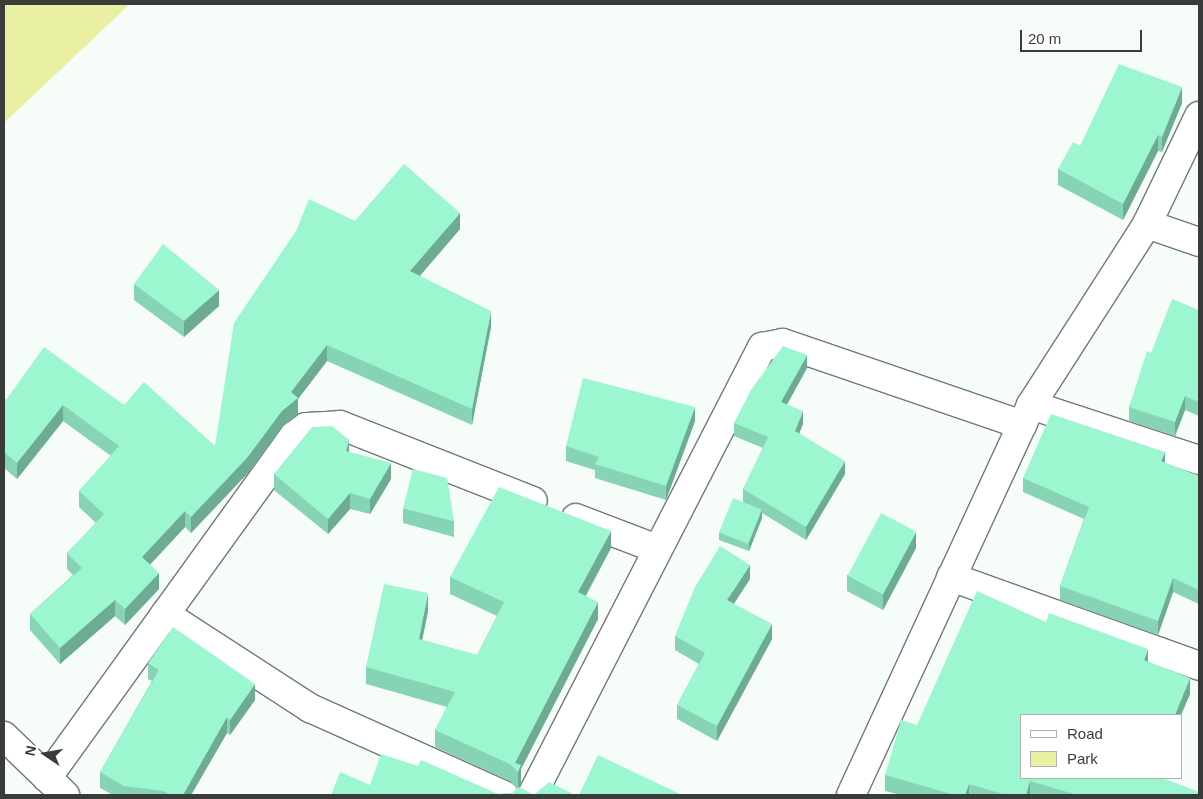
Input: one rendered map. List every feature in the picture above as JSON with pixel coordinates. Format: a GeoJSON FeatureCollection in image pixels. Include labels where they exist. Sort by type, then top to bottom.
{"type":"FeatureCollection","features":[{"type":"Feature","properties":{"kind":"main road"},"geometry":{"type":"LineString","coordinates":[[852,795],[1026,415],[1146,224],[1199,116]]}},
{"type":"Feature","properties":{"kind":"main road"},"geometry":{"type":"LineString","coordinates":[[1146,224],[1199,242]]}},
{"type":"Feature","properties":{"kind":"main road"},"geometry":{"type":"LineString","coordinates":[[532,795],[755,356],[772,342],[1026,415],[1199,460]]}},
{"type":"Feature","properties":{"kind":"main road"},"geometry":{"type":"LineString","coordinates":[[4,736],[56,787],[165,614],[294,436],[306,427],[340,425],[657,549]]}},
{"type":"Feature","properties":{"kind":"main road"},"geometry":{"type":"LineString","coordinates":[[951,577],[1199,666]]}},
{"type":"Feature","properties":{"kind":"main road"},"geometry":{"type":"LineString","coordinates":[[165,614],[310,708],[504,795]]}},
{"type":"Feature","properties":{"kind":"green space"},"geometry":{"type":"Polygon","coordinates":[[[4,4],[130,4],[4,123],[4,4]]]}},
{"type":"Feature","properties":{"kind":"building"},"geometry":{"type":"Polygon","coordinates":[[[1119,64],[1182,87],[1162,137],[1158,135],[1123,204],[1058,169],[1073,142],[1080,146],[1119,64]]]}},
{"type":"Feature","properties":{"kind":"building"},"geometry":{"type":"Polygon","coordinates":[[[404,164],[460,213],[410,271],[491,311],[472,409],[327,345],[291,392],[298,398],[282,411],[247,458],[191,517],[185,511],[142,557],[159,573],[125,609],[115,600],[60,648],[30,614],[82,568],[67,553],[104,514],[79,491],[119,446],[63,405],[17,463],[4,452],[4,398],[6,400],[44,347],[124,405],[144,382],[215,446],[234,323],[296,231],[309,199],[355,221],[404,164]]]}},
{"type":"Feature","properties":{"kind":"building"},"geometry":{"type":"Polygon","coordinates":[[[163,244],[219,290],[184,321],[134,284],[163,244]]]}},
{"type":"Feature","properties":{"kind":"building"},"geometry":{"type":"Polygon","coordinates":[[[1172,299],[1199,310],[1199,402],[1185,396],[1175,422],[1129,407],[1147,351],[1151,353],[1172,299]]]}},
{"type":"Feature","properties":{"kind":"building"},"geometry":{"type":"Polygon","coordinates":[[[783,346],[807,355],[781,402],[803,411],[795,431],[845,461],[806,527],[743,489],[768,437],[734,423],[751,390],[783,346]]]}},
{"type":"Feature","properties":{"kind":"building"},"geometry":{"type":"Polygon","coordinates":[[[583,378],[695,407],[666,486],[595,464],[599,457],[566,446],[583,378]]]}},
{"type":"Feature","properties":{"kind":"building"},"geometry":{"type":"Polygon","coordinates":[[[1051,414],[1165,452],[1161,461],[1199,476],[1199,590],[1173,578],[1158,621],[1060,586],[1089,507],[1023,478],[1051,414]]]}},
{"type":"Feature","properties":{"kind":"building"},"geometry":{"type":"Polygon","coordinates":[[[332,426],[349,440],[346,451],[391,463],[370,499],[350,493],[328,519],[274,474],[312,427],[332,426]]]}},
{"type":"Feature","properties":{"kind":"building"},"geometry":{"type":"Polygon","coordinates":[[[413,469],[447,478],[454,521],[403,508],[413,469]]]}},
{"type":"Feature","properties":{"kind":"building"},"geometry":{"type":"Polygon","coordinates":[[[499,487],[611,531],[578,592],[598,602],[515,763],[521,765],[518,772],[510,764],[435,730],[455,692],[366,667],[384,584],[428,593],[419,639],[477,655],[504,602],[450,577],[499,487]]]}},
{"type":"Feature","properties":{"kind":"building"},"geometry":{"type":"Polygon","coordinates":[[[733,498],[762,510],[748,544],[719,532],[733,498]]]}},
{"type":"Feature","properties":{"kind":"building"},"geometry":{"type":"Polygon","coordinates":[[[881,513],[916,532],[883,594],[848,576],[881,513]]]}},
{"type":"Feature","properties":{"kind":"building"},"geometry":{"type":"Polygon","coordinates":[[[720,546],[750,565],[727,600],[772,624],[717,726],[677,705],[705,653],[675,636],[695,587],[720,546]]]}},
{"type":"Feature","properties":{"kind":"building"},"geometry":{"type":"Polygon","coordinates":[[[977,591],[1046,622],[1049,613],[1148,649],[1144,660],[1190,678],[1175,714],[1020,714],[1020,779],[1166,779],[1199,792],[1199,795],[1077,795],[1030,781],[1026,795],[1006,795],[969,784],[965,795],[955,795],[885,775],[901,720],[917,725],[977,591]]]}},
{"type":"Feature","properties":{"kind":"building"},"geometry":{"type":"Polygon","coordinates":[[[173,627],[255,684],[230,720],[227,717],[183,795],[170,795],[163,791],[124,786],[100,772],[159,670],[148,663],[173,627]]]}},
{"type":"Feature","properties":{"kind":"building"},"geometry":{"type":"Polygon","coordinates":[[[381,754],[418,766],[421,760],[498,794],[513,793],[518,787],[533,795],[331,795],[340,772],[370,785],[381,754]]]}},
{"type":"Feature","properties":{"kind":"building"},"geometry":{"type":"Polygon","coordinates":[[[598,755],[682,795],[579,795],[598,755]]]}},
{"type":"Feature","properties":{"kind":"building"},"geometry":{"type":"Polygon","coordinates":[[[549,782],[575,795],[534,795],[549,782]]]}}]}
